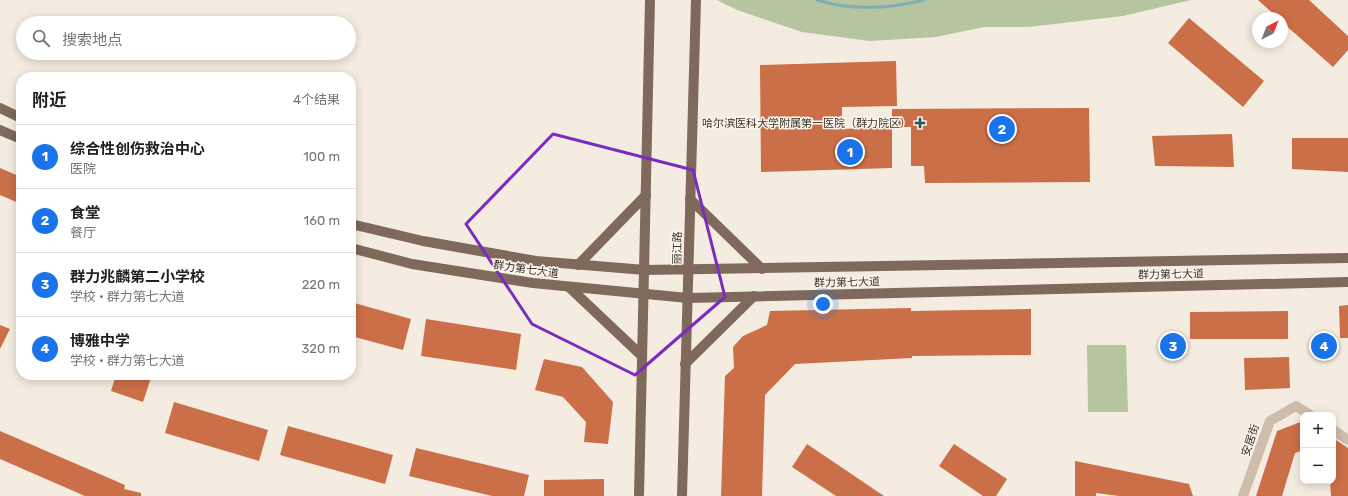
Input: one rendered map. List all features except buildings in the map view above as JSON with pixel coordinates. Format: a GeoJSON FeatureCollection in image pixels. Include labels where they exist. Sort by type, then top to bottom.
{"type":"FeatureCollection","features":[{"type":"Feature","properties":{"kind":"main road"},"geometry":{"type":"LineString","coordinates":[[639,496],[650,0]]}},
{"type":"Feature","properties":{"kind":"main road","name":"丽江路"},"geometry":{"type":"LineString","coordinates":[[682,496],[696,0]]}},
{"type":"Feature","properties":{"kind":"main road"},"geometry":{"type":"LineString","coordinates":[[0,108],[16,116]]}},
{"type":"Feature","properties":{"kind":"main road"},"geometry":{"type":"LineString","coordinates":[[0,130],[16,137]]}},
{"type":"Feature","properties":{"kind":"main road"},"geometry":{"type":"LineString","coordinates":[[578,264],[646,195]]}},
{"type":"Feature","properties":{"kind":"main road"},"geometry":{"type":"LineString","coordinates":[[690,199],[762,269]]}},
{"type":"Feature","properties":{"kind":"main road","name":"群力第七大道"},"geometry":{"type":"LineString","coordinates":[[356,225],[423,241],[521,258],[645,270],[1348,258]]}},
{"type":"Feature","properties":{"kind":"main road","name":"群力第七大道"},"geometry":{"type":"LineString","coordinates":[[356,249],[412,264],[533,283],[644,295],[688,298],[1348,282]]}},
{"type":"Feature","properties":{"kind":"main road"},"geometry":{"type":"LineString","coordinates":[[569,287],[642,356]]}},
{"type":"Feature","properties":{"kind":"main road"},"geometry":{"type":"LineString","coordinates":[[685,364],[754,296]]}},
{"type":"Feature","properties":{"kind":"street","name":"安居街"},"geometry":{"type":"LineString","coordinates":[[1243,496],[1270,421],[1296,406],[1305,412]]}},
{"type":"Feature","properties":{"kind":"street"},"geometry":{"type":"LineString","coordinates":[[1336,432],[1348,440]]}},
{"type":"Feature","properties":{"kind":"highlighted area"},"geometry":{"type":"Polygon","coordinates":[[[553,134],[693,170],[725,297],[635,375],[532,324],[466,224],[553,134]]]}},
{"type":"Feature","properties":{"kind":"green space"},"geometry":{"type":"Polygon","coordinates":[[[717,0],[1191,0],[1123,16],[1029,27],[984,27],[936,37],[870,41],[802,32],[737,10],[717,0]]]}},
{"type":"Feature","properties":{"kind":"green space"},"geometry":{"type":"Polygon","coordinates":[[[1087,345],[1126,345],[1128,412],[1088,412],[1087,345]]]}},
{"type":"Feature","properties":{"kind":"waterway"},"geometry":{"type":"LineString","coordinates":[[817,0],[830,4],[870,8],[924,0]]}},
{"type":"Feature","properties":{"kind":"place","name":"哈尔滨医科大学附属第一医院（群力院区）"},"geometry":{"type":"Point","coordinates":[920,123]}},
{"type":"Feature","properties":{"kind":"place","name":"食堂"},"geometry":{"type":"Point","coordinates":[1002,129]}},
{"type":"Feature","properties":{"kind":"place","name":"综合性创伤救治中心"},"geometry":{"type":"Point","coordinates":[850,152]}},
{"type":"Feature","properties":{"kind":"place","name":"群力兆麟第二小学校"},"geometry":{"type":"Point","coordinates":[1173,346]}},
{"type":"Feature","properties":{"kind":"place","name":"博雅中学"},"geometry":{"type":"Point","coordinates":[1324,346]}}]}
